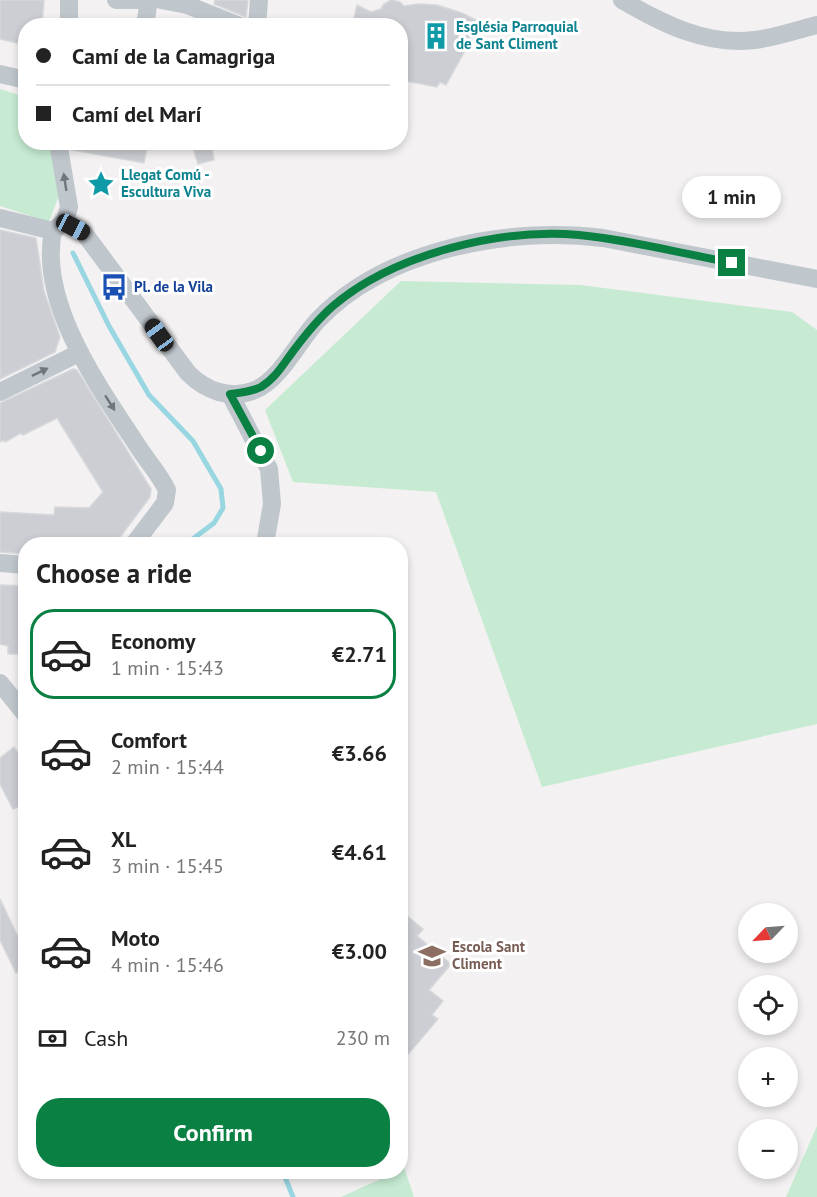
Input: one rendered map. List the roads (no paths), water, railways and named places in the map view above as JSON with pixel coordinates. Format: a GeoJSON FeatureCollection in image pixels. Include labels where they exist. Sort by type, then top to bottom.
{"type":"FeatureCollection","features":[{"type":"Feature","properties":{"kind":"street"},"geometry":{"type":"LineString","coordinates":[[69,0],[69,18]]}},
{"type":"Feature","properties":{"kind":"street"},"geometry":{"type":"LineString","coordinates":[[116,0],[148,0],[146,18]]}},
{"type":"Feature","properties":{"kind":"street"},"geometry":{"type":"LineString","coordinates":[[161,0],[187,5],[220,18]]}},
{"type":"Feature","properties":{"kind":"street"},"geometry":{"type":"LineString","coordinates":[[257,18],[259,0]]}},
{"type":"Feature","properties":{"kind":"street"},"geometry":{"type":"LineString","coordinates":[[622,0],[669,26],[728,40],[760,39],[817,25]]}},
{"type":"Feature","properties":{"kind":"street"},"geometry":{"type":"LineString","coordinates":[[0,74],[18,78]]}},
{"type":"Feature","properties":{"kind":"street"},"geometry":{"type":"LineString","coordinates":[[59,150],[69,207],[50,242],[55,286],[63,313],[79,353],[167,490],[165,503],[139,537]]}},
{"type":"Feature","properties":{"kind":"street"},"geometry":{"type":"LineString","coordinates":[[0,218],[59,226],[84,233],[188,373],[205,388],[230,394],[253,391],[270,380],[319,319],[347,295],[367,282],[406,264],[446,250],[492,239],[535,235],[586,236],[817,279]]}},
{"type":"Feature","properties":{"kind":"street"},"geometry":{"type":"LineString","coordinates":[[0,392],[79,353]]}},
{"type":"Feature","properties":{"kind":"street"},"geometry":{"type":"LineString","coordinates":[[230,394],[269,469],[272,504],[266,537]]}},
{"type":"Feature","properties":{"kind":"street"},"geometry":{"type":"LineString","coordinates":[[0,563],[18,564]]}},
{"type":"Feature","properties":{"kind":"street"},"geometry":{"type":"LineString","coordinates":[[0,683],[18,705]]}},
{"type":"Feature","properties":{"kind":"waterway"},"geometry":{"type":"LineString","coordinates":[[73,253],[109,326],[149,395],[193,441],[221,489],[223,508],[214,523],[195,537]]}},
{"type":"Feature","properties":{"kind":"waterway"},"geometry":{"type":"LineString","coordinates":[[286,1179],[293,1197]]}},
{"type":"Feature","properties":{"kind":"place","name":"Església Parroquial de Sant Climent"},"geometry":{"type":"Point","coordinates":[436,36]}},
{"type":"Feature","properties":{"kind":"place","name":"Llegat Comú - Escultura Viva"},"geometry":{"type":"Point","coordinates":[101,184]}},
{"type":"Feature","properties":{"kind":"place","name":"Pl. de la Vila"},"geometry":{"type":"Point","coordinates":[114,287]}},
{"type":"Feature","properties":{"kind":"place","name":"Escola Sant Climent"},"geometry":{"type":"Point","coordinates":[432,956]}}]}
